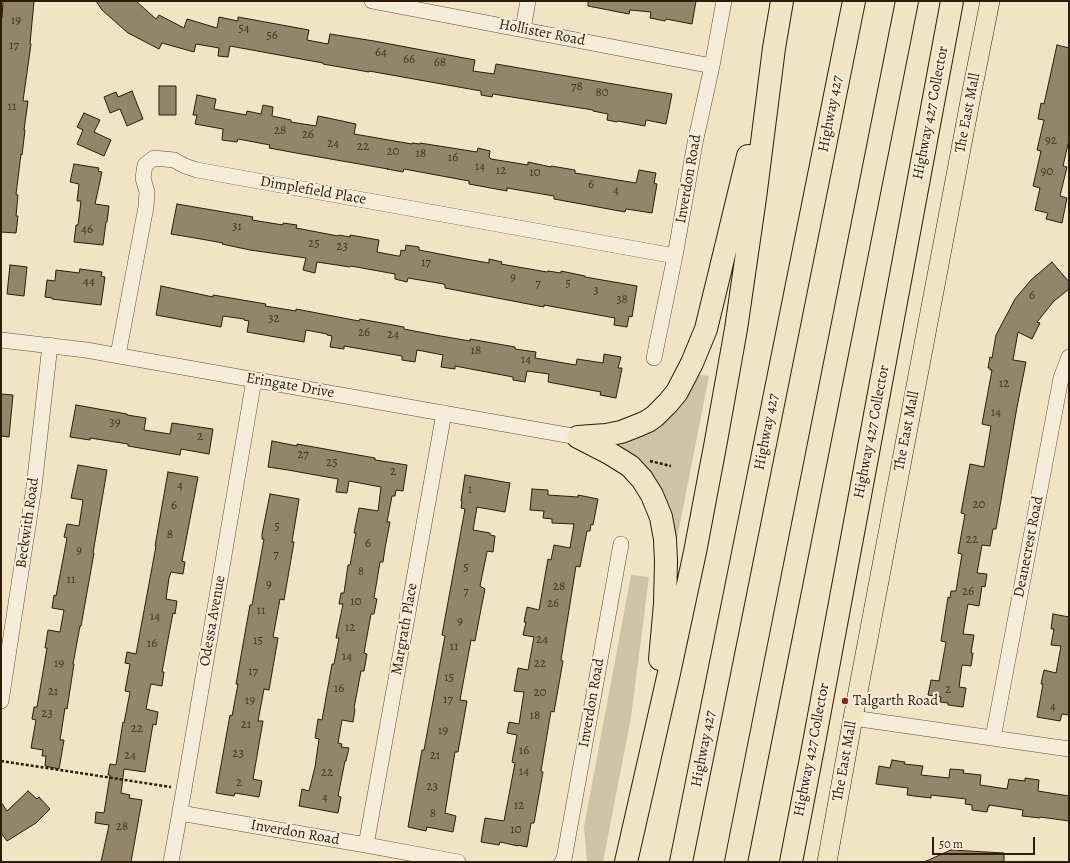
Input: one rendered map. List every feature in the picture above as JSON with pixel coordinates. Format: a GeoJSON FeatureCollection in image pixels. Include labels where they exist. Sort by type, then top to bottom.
{"type":"FeatureCollection","features":[{"type":"Feature","properties":{"kind":"highway"},"geometry":{"type":"LineString","coordinates":[[626,862],[695,552],[716,441],[736,329],[755,198],[774,48],[782,1]]}},
{"type":"Feature","properties":{"kind":"highway","name":"Highway 427"},"geometry":{"type":"LineString","coordinates":[[681,862],[854,1]]}},
{"type":"Feature","properties":{"kind":"highway"},"geometry":{"type":"LineString","coordinates":[[736,862],[907,1]]}},
{"type":"Feature","properties":{"kind":"highway","name":"Highway 427 Collector"},"geometry":{"type":"LineString","coordinates":[[791,862],[952,1]]}},
{"type":"Feature","properties":{"kind":"highway"},"geometry":{"type":"LineString","coordinates":[[578,437],[606,435],[621,432],[648,421],[655,416],[678,392],[706,329],[774,48]]}},
{"type":"Feature","properties":{"kind":"highway"},"geometry":{"type":"LineString","coordinates":[[578,437],[630,466],[642,479],[652,495],[661,517],[665,539],[665,604],[660,655],[641,798]]}},
{"type":"Feature","properties":{"kind":"main road","name":"The East Mall"},"geometry":{"type":"LineString","coordinates":[[827,862],[853,718],[990,1]]}},
{"type":"Feature","properties":{"kind":"street","name":"Hollister Road"},"geometry":{"type":"LineString","coordinates":[[372,1],[712,66]]}},
{"type":"Feature","properties":{"kind":"street"},"geometry":{"type":"LineString","coordinates":[[523,29],[528,1]]}},
{"type":"Feature","properties":{"kind":"street","name":"Inverdon Road"},"geometry":{"type":"LineString","coordinates":[[654,358],[676,256],[695,143],[712,66],[724,1]]}},
{"type":"Feature","properties":{"kind":"street","name":"Dimplefield Place"},"geometry":{"type":"LineString","coordinates":[[118,355],[146,207],[147,192],[143,178],[145,165],[154,158],[174,160],[197,170],[676,256]]}},
{"type":"Feature","properties":{"kind":"street","name":"Eringate Drive"},"geometry":{"type":"LineString","coordinates":[[1,340],[50,345],[118,355],[578,437]]}},
{"type":"Feature","properties":{"kind":"street","name":"Beckwith Road"},"geometry":{"type":"LineString","coordinates":[[1,701],[34,487],[50,345]]}},
{"type":"Feature","properties":{"kind":"street","name":"Deanecrest Road"},"geometry":{"type":"LineString","coordinates":[[993,738],[1061,378],[1069,357]]}},
{"type":"Feature","properties":{"kind":"street","name":"Odessa Avenue"},"geometry":{"type":"LineString","coordinates":[[171,862],[254,380]]}},
{"type":"Feature","properties":{"kind":"street","name":"Margrath Place"},"geometry":{"type":"LineString","coordinates":[[366,845],[444,413]]}},
{"type":"Feature","properties":{"kind":"street","name":"Inverdon Road"},"geometry":{"type":"LineString","coordinates":[[562,862],[621,544]]}},
{"type":"Feature","properties":{"kind":"street"},"geometry":{"type":"LineString","coordinates":[[853,718],[1069,748]]}},
{"type":"Feature","properties":{"kind":"street","name":"Inverdon Road"},"geometry":{"type":"LineString","coordinates":[[180,813],[458,862]]}},
{"type":"Feature","properties":{"kind":"path"},"geometry":{"type":"LineString","coordinates":[[1,761],[184,789]]}},
{"type":"Feature","properties":{"kind":"shaded area"},"geometry":{"type":"Polygon","coordinates":[[[699,375],[709,376],[674,554],[620,450],[621,438],[677,404],[699,375]]]}},
{"type":"Feature","properties":{"kind":"shaded area"},"geometry":{"type":"Polygon","coordinates":[[[631,575],[649,577],[631,717],[603,862],[587,862],[584,827],[631,575]]]}},
{"type":"Feature","properties":{"kind":"building"},"geometry":{"type":"Polygon","coordinates":[[[3,1],[34,1],[31,44],[23,101],[28,101],[16,194],[18,195],[16,216],[18,216],[16,233],[1,232],[1,18],[3,1]]]}},
{"type":"Feature","properties":{"kind":"building"},"geometry":{"type":"Polygon","coordinates":[[[96,1],[136,1],[156,19],[159,15],[184,28],[187,19],[217,28],[219,17],[238,21],[238,17],[309,30],[307,40],[328,44],[330,34],[475,60],[473,71],[494,74],[496,64],[672,94],[666,124],[646,120],[645,126],[607,120],[608,114],[593,110],[493,94],[492,97],[481,95],[481,91],[323,64],[230,46],[228,57],[218,56],[219,48],[196,44],[194,52],[162,43],[159,49],[128,33],[102,10],[96,1]]]}},
{"type":"Feature","properties":{"kind":"building"},"geometry":{"type":"Polygon","coordinates":[[[588,1],[696,1],[692,24],[666,19],[665,21],[650,18],[651,12],[630,10],[629,14],[588,6],[588,1]]]}},
{"type":"Feature","properties":{"kind":"building"},"geometry":{"type":"Polygon","coordinates":[[[1057,45],[1069,48],[1069,140],[1063,166],[1067,167],[1060,196],[1067,198],[1062,223],[1046,219],[1048,213],[1035,210],[1040,188],[1033,186],[1041,151],[1037,150],[1044,120],[1038,119],[1041,103],[1044,104],[1057,45]]]}},
{"type":"Feature","properties":{"kind":"building"},"geometry":{"type":"Polygon","coordinates":[[[159,86],[176,86],[176,115],[159,115],[159,86]]]}},
{"type":"Feature","properties":{"kind":"building"},"geometry":{"type":"Polygon","coordinates":[[[132,91],[143,119],[127,126],[120,109],[110,113],[104,97],[116,92],[118,97],[132,91]]]}},
{"type":"Feature","properties":{"kind":"building"},"geometry":{"type":"Polygon","coordinates":[[[197,95],[216,99],[214,109],[246,115],[247,111],[261,114],[263,105],[273,107],[272,116],[291,120],[291,122],[316,126],[318,116],[356,124],[354,134],[412,144],[420,143],[477,152],[478,148],[490,151],[489,157],[491,159],[528,165],[528,162],[575,170],[575,173],[636,183],[639,170],[656,173],[654,183],[657,184],[652,213],[626,209],[625,212],[554,199],[554,196],[507,188],[507,191],[469,184],[469,181],[404,169],[403,172],[269,148],[270,145],[238,139],[237,142],[222,140],[223,129],[195,124],[197,115],[193,115],[197,95]]]}},
{"type":"Feature","properties":{"kind":"building"},"geometry":{"type":"Polygon","coordinates":[[[84,113],[100,120],[94,132],[111,140],[104,156],[77,144],[83,130],[77,127],[84,113]]]}},
{"type":"Feature","properties":{"kind":"building"},"geometry":{"type":"Polygon","coordinates":[[[74,164],[99,168],[98,171],[102,172],[95,204],[109,206],[103,245],[74,242],[81,201],[77,201],[79,184],[70,182],[74,164]]]}},
{"type":"Feature","properties":{"kind":"building"},"geometry":{"type":"Polygon","coordinates":[[[177,204],[253,217],[252,220],[283,225],[283,223],[297,225],[296,228],[338,236],[350,237],[350,235],[379,240],[377,252],[398,256],[400,256],[401,250],[405,251],[406,245],[419,247],[419,250],[466,259],[489,263],[489,259],[502,262],[501,264],[547,272],[561,273],[561,271],[585,277],[637,286],[632,317],[629,316],[627,327],[614,325],[615,318],[544,305],[544,307],[445,288],[444,284],[408,278],[407,282],[395,279],[395,274],[351,266],[317,262],[315,273],[303,270],[306,258],[250,250],[222,244],[223,243],[171,234],[177,204]]]}},
{"type":"Feature","properties":{"kind":"building"},"geometry":{"type":"Polygon","coordinates":[[[1052,262],[1069,282],[1069,289],[1054,301],[1037,322],[1040,323],[1032,339],[1018,332],[1013,360],[1026,362],[996,529],[993,529],[990,546],[982,545],[977,573],[987,574],[985,587],[982,586],[979,606],[968,604],[963,634],[974,635],[971,653],[973,653],[971,666],[962,665],[959,687],[966,688],[963,707],[948,705],[948,703],[940,702],[941,697],[928,695],[931,680],[939,681],[946,642],[941,641],[948,597],[950,598],[951,591],[956,591],[962,554],[958,553],[965,514],[961,513],[970,464],[984,467],[991,426],[982,424],[992,370],[988,368],[990,357],[992,358],[996,335],[1015,299],[1031,280],[1052,262]]]}},
{"type":"Feature","properties":{"kind":"building"},"geometry":{"type":"Polygon","coordinates":[[[10,265],[27,267],[24,296],[7,294],[10,265]]]}},
{"type":"Feature","properties":{"kind":"building"},"geometry":{"type":"Polygon","coordinates":[[[80,269],[102,272],[101,276],[105,277],[101,305],[45,297],[47,280],[55,281],[56,270],[79,273],[80,269]]]}},
{"type":"Feature","properties":{"kind":"building"},"geometry":{"type":"Polygon","coordinates":[[[161,286],[213,297],[213,295],[266,304],[265,306],[296,311],[296,309],[359,321],[360,319],[404,327],[404,329],[435,335],[470,341],[470,339],[515,347],[515,349],[536,352],[535,358],[576,365],[577,359],[603,363],[604,354],[621,357],[618,368],[622,368],[616,398],[600,395],[601,392],[548,382],[549,374],[527,371],[525,382],[513,380],[513,377],[455,366],[455,369],[441,367],[443,355],[417,350],[415,362],[402,360],[402,356],[344,346],[344,349],[330,347],[332,336],[306,330],[304,342],[247,332],[249,321],[244,319],[223,316],[221,327],[156,315],[161,286]]]}},
{"type":"Feature","properties":{"kind":"building"},"geometry":{"type":"Polygon","coordinates":[[[1,394],[13,395],[9,437],[1,436],[1,394]]]}},
{"type":"Feature","properties":{"kind":"building"},"geometry":{"type":"Polygon","coordinates":[[[76,405],[146,418],[144,430],[170,434],[172,423],[213,429],[209,454],[181,449],[180,455],[128,446],[128,444],[90,438],[90,440],[70,437],[76,405]]]}},
{"type":"Feature","properties":{"kind":"building"},"geometry":{"type":"Polygon","coordinates":[[[272,441],[297,446],[297,444],[407,465],[403,491],[396,490],[395,496],[392,496],[387,522],[390,522],[383,562],[380,562],[374,598],[377,599],[374,614],[371,614],[364,653],[367,654],[364,671],[361,671],[353,722],[342,720],[338,743],[342,744],[341,747],[349,748],[338,796],[341,797],[338,813],[299,806],[302,789],[309,791],[315,767],[319,739],[315,738],[318,719],[322,720],[332,664],[334,664],[339,638],[336,638],[343,604],[339,604],[341,593],[344,593],[348,565],[350,565],[359,508],[378,511],[381,487],[349,481],[347,493],[336,492],[338,479],[268,467],[272,441]]]}},
{"type":"Feature","properties":{"kind":"building"},"geometry":{"type":"Polygon","coordinates":[[[78,465],[107,470],[94,553],[73,664],[67,709],[65,708],[60,740],[64,740],[59,769],[45,766],[46,756],[42,756],[43,750],[31,748],[36,720],[32,719],[34,707],[37,707],[47,648],[45,648],[48,630],[60,632],[64,610],[52,608],[54,595],[56,596],[67,538],[64,537],[67,524],[79,526],[83,500],[71,498],[78,465]]]}},
{"type":"Feature","properties":{"kind":"building"},"geometry":{"type":"Polygon","coordinates":[[[168,472],[198,477],[182,561],[185,562],[183,574],[171,572],[169,578],[166,599],[177,601],[175,614],[173,613],[162,672],[164,672],[162,686],[151,684],[146,709],[158,712],[156,725],[153,724],[145,772],[124,769],[121,793],[130,795],[129,798],[142,800],[131,862],[101,862],[109,825],[95,823],[96,812],[104,813],[110,775],[108,775],[110,764],[116,765],[123,722],[124,723],[130,692],[125,691],[130,664],[125,663],[127,652],[136,654],[168,472]]]}},
{"type":"Feature","properties":{"kind":"building"},"geometry":{"type":"Polygon","coordinates":[[[465,475],[510,483],[505,512],[477,507],[473,530],[490,533],[490,535],[495,536],[493,552],[487,551],[480,586],[485,589],[475,641],[471,640],[460,700],[467,701],[458,752],[455,752],[445,813],[456,816],[453,832],[427,827],[426,831],[408,827],[445,636],[442,635],[465,509],[461,508],[461,501],[465,475]]]}},
{"type":"Feature","properties":{"kind":"building"},"geometry":{"type":"Polygon","coordinates":[[[532,489],[548,490],[548,495],[578,497],[578,495],[598,499],[593,525],[591,524],[590,531],[587,531],[580,567],[576,566],[561,660],[563,661],[554,712],[551,711],[541,771],[543,772],[534,823],[531,823],[527,847],[500,842],[499,845],[481,842],[485,818],[504,821],[515,763],[512,762],[517,735],[507,733],[509,722],[519,724],[524,692],[514,691],[518,668],[528,670],[534,637],[523,635],[527,607],[539,610],[548,559],[551,560],[554,545],[570,548],[574,524],[552,523],[552,519],[543,518],[544,511],[530,510],[532,489]]]}},
{"type":"Feature","properties":{"kind":"building"},"geometry":{"type":"Polygon","coordinates":[[[270,494],[299,499],[292,542],[294,542],[284,600],[280,599],[273,637],[278,638],[269,690],[264,689],[258,721],[263,721],[253,779],[262,781],[259,797],[235,793],[234,796],[216,793],[230,715],[232,716],[238,684],[236,684],[250,605],[252,605],[264,539],[262,539],[262,534],[270,494]]]}},
{"type":"Feature","properties":{"kind":"building"},"geometry":{"type":"Polygon","coordinates":[[[1053,614],[1069,617],[1069,715],[1062,714],[1060,721],[1037,717],[1044,670],[1056,673],[1061,646],[1051,645],[1054,629],[1051,629],[1053,614]]]}},
{"type":"Feature","properties":{"kind":"building"},"geometry":{"type":"Polygon","coordinates":[[[892,760],[905,762],[904,764],[923,766],[921,775],[949,778],[950,769],[964,770],[963,773],[981,775],[980,785],[1007,789],[1009,779],[1025,781],[1025,778],[1039,780],[1038,791],[1069,796],[1069,821],[1022,816],[1023,810],[989,805],[987,812],[972,810],[972,805],[965,804],[966,799],[931,795],[931,798],[907,795],[908,788],[876,784],[879,766],[890,768],[892,760]]]}},
{"type":"Feature","properties":{"kind":"building"},"geometry":{"type":"Polygon","coordinates":[[[28,791],[37,799],[39,797],[50,809],[36,823],[7,841],[1,833],[1,802],[7,811],[28,791]]]}},
{"type":"Feature","properties":{"kind":"building"},"geometry":{"type":"Polygon","coordinates":[[[951,850],[1004,853],[1004,862],[924,862],[951,850]]]}},
{"type":"Feature","properties":{"kind":"place","name":"Talgarth Road"},"geometry":{"type":"Point","coordinates":[845,701]}}]}
